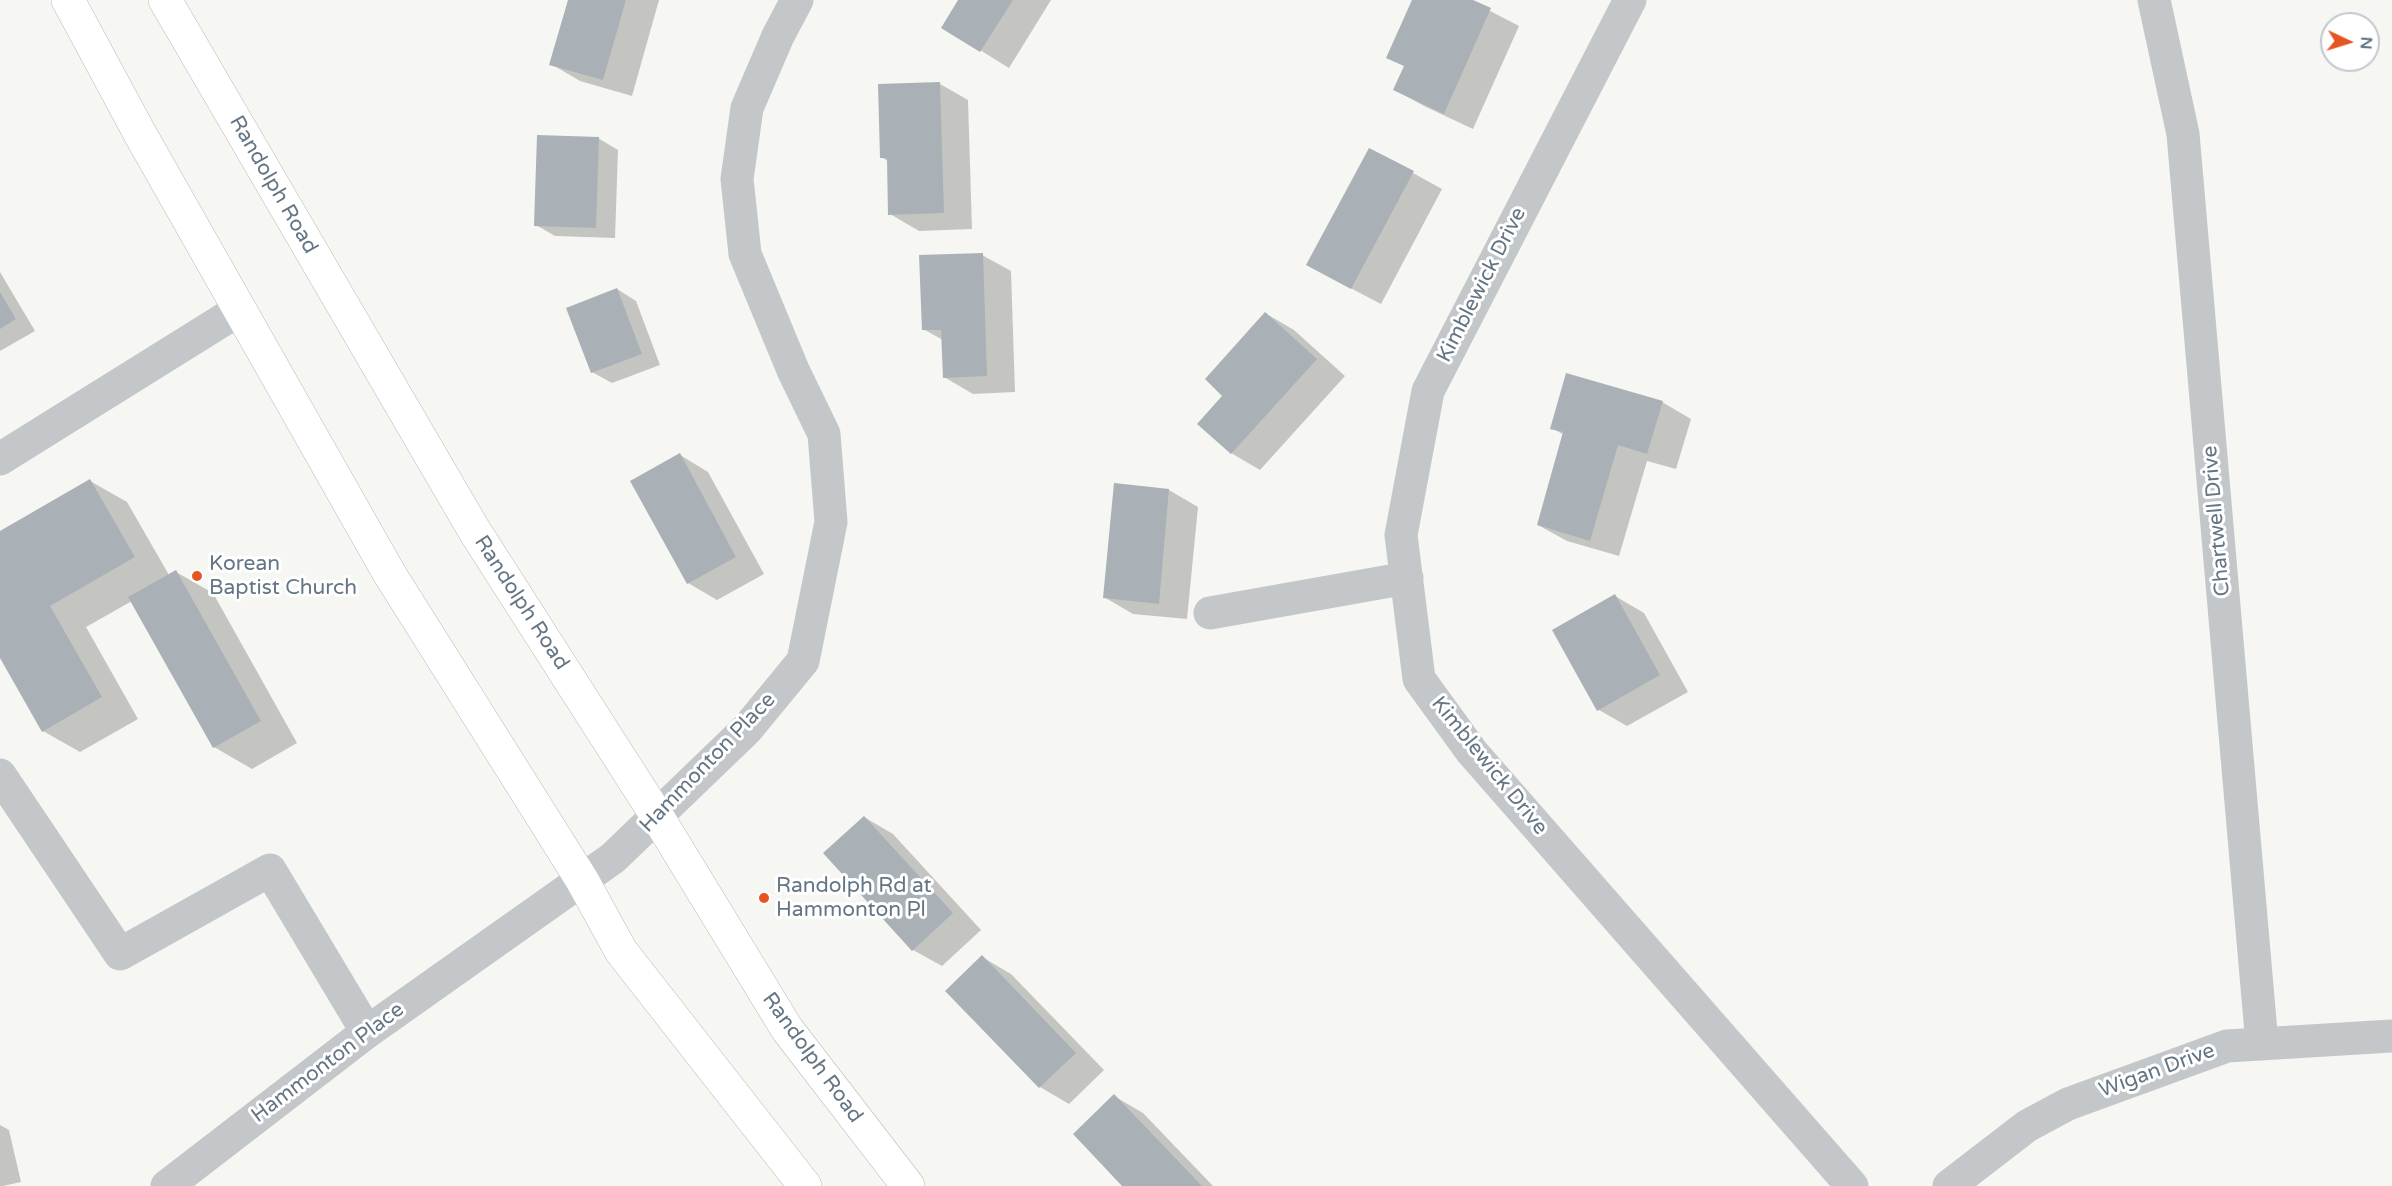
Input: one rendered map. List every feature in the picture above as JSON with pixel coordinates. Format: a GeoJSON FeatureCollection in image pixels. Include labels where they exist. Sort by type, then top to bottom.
{"type":"FeatureCollection","features":[{"type":"Feature","properties":{"kind":"main road"},"geometry":{"type":"LineString","coordinates":[[68,0],[139,132],[389,573],[582,880],[621,951],[805,1186]]}},
{"type":"Feature","properties":{"kind":"main road","name":"Randolph Road"},"geometry":{"type":"LineString","coordinates":[[165,0],[474,530],[657,816],[787,1029],[908,1186]]}},
{"type":"Feature","properties":{"kind":"street","name":"Hammonton Place"},"geometry":{"type":"LineString","coordinates":[[167,1186],[367,1032],[613,858],[747,729],[803,661],[831,522],[824,434],[793,370],[745,254],[737,179],[747,108],[778,36],[797,0]]}},
{"type":"Feature","properties":{"kind":"street","name":"Kimblewick Drive"},"geometry":{"type":"LineString","coordinates":[[1630,0],[1428,391],[1401,535],[1419,679],[1472,752],[1852,1186]]}},
{"type":"Feature","properties":{"kind":"street","name":"Chartwell Drive"},"geometry":{"type":"LineString","coordinates":[[2154,0],[2183,134],[2262,1044]]}},
{"type":"Feature","properties":{"kind":"street"},"geometry":{"type":"LineString","coordinates":[[0,459],[239,310]]}},
{"type":"Feature","properties":{"kind":"street"},"geometry":{"type":"LineString","coordinates":[[1210,613],[1407,578]]}},
{"type":"Feature","properties":{"kind":"street"},"geometry":{"type":"LineString","coordinates":[[0,775],[120,954],[270,870],[367,1032]]}},
{"type":"Feature","properties":{"kind":"street","name":"Wigan Drive"},"geometry":{"type":"LineString","coordinates":[[1949,1186],[2027,1126],[2068,1104],[2227,1046],[2392,1036]]}},
{"type":"Feature","properties":{"kind":"building"},"geometry":{"type":"Polygon","coordinates":[[[568,0],[626,0],[603,80],[549,65],[568,0]]]}},
{"type":"Feature","properties":{"kind":"building"},"geometry":{"type":"Polygon","coordinates":[[[958,0],[1013,0],[980,52],[941,28],[958,0]]]}},
{"type":"Feature","properties":{"kind":"building"},"geometry":{"type":"Polygon","coordinates":[[[1412,0],[1473,0],[1491,8],[1444,114],[1393,90],[1404,66],[1386,58],[1412,0]]]}},
{"type":"Feature","properties":{"kind":"building"},"geometry":{"type":"Polygon","coordinates":[[[940,82],[944,213],[888,215],[887,158],[880,158],[878,84],[940,82]]]}},
{"type":"Feature","properties":{"kind":"building"},"geometry":{"type":"Polygon","coordinates":[[[537,135],[599,137],[596,228],[534,226],[537,135]]]}},
{"type":"Feature","properties":{"kind":"building"},"geometry":{"type":"Polygon","coordinates":[[[1369,148],[1414,171],[1351,289],[1306,265],[1369,148]]]}},
{"type":"Feature","properties":{"kind":"building"},"geometry":{"type":"Polygon","coordinates":[[[983,253],[987,376],[943,378],[941,330],[922,330],[919,255],[983,253]]]}},
{"type":"Feature","properties":{"kind":"building"},"geometry":{"type":"Polygon","coordinates":[[[617,288],[642,354],[591,373],[566,308],[617,288]]]}},
{"type":"Feature","properties":{"kind":"building"},"geometry":{"type":"Polygon","coordinates":[[[0,292],[16,319],[0,329],[0,292]]]}},
{"type":"Feature","properties":{"kind":"building"},"geometry":{"type":"Polygon","coordinates":[[[1265,312],[1317,359],[1231,454],[1197,424],[1222,396],[1205,379],[1265,312]]]}},
{"type":"Feature","properties":{"kind":"building"},"geometry":{"type":"Polygon","coordinates":[[[1566,373],[1663,401],[1647,454],[1618,445],[1590,541],[1537,525],[1563,432],[1550,429],[1566,373]]]}},
{"type":"Feature","properties":{"kind":"building"},"geometry":{"type":"Polygon","coordinates":[[[680,453],[736,557],[687,584],[630,481],[680,453]]]}},
{"type":"Feature","properties":{"kind":"building"},"geometry":{"type":"Polygon","coordinates":[[[90,479],[135,557],[50,606],[102,697],[42,732],[0,658],[0,531],[90,479]]]}},
{"type":"Feature","properties":{"kind":"building"},"geometry":{"type":"Polygon","coordinates":[[[1114,483],[1169,489],[1159,604],[1103,598],[1114,483]]]}},
{"type":"Feature","properties":{"kind":"building"},"geometry":{"type":"Polygon","coordinates":[[[176,570],[261,721],[213,748],[128,597],[176,570]]]}},
{"type":"Feature","properties":{"kind":"building"},"geometry":{"type":"Polygon","coordinates":[[[1615,594],[1660,675],[1597,711],[1552,630],[1615,594]]]}},
{"type":"Feature","properties":{"kind":"building"},"geometry":{"type":"Polygon","coordinates":[[[864,816],[953,913],[912,951],[823,853],[864,816]]]}},
{"type":"Feature","properties":{"kind":"building"},"geometry":{"type":"Polygon","coordinates":[[[982,955],[1076,1053],[1039,1088],[945,991],[982,955]]]}},
{"type":"Feature","properties":{"kind":"building"},"geometry":{"type":"Polygon","coordinates":[[[1114,1094],[1202,1186],[1122,1186],[1073,1134],[1114,1094]]]}},
{"type":"Feature","properties":{"kind":"place","name":"Korean Baptist Church"},"geometry":{"type":"Point","coordinates":[197,576]}},
{"type":"Feature","properties":{"kind":"place","name":"Randolph Rd at Hammonton Pl"},"geometry":{"type":"Point","coordinates":[764,898]}}]}
